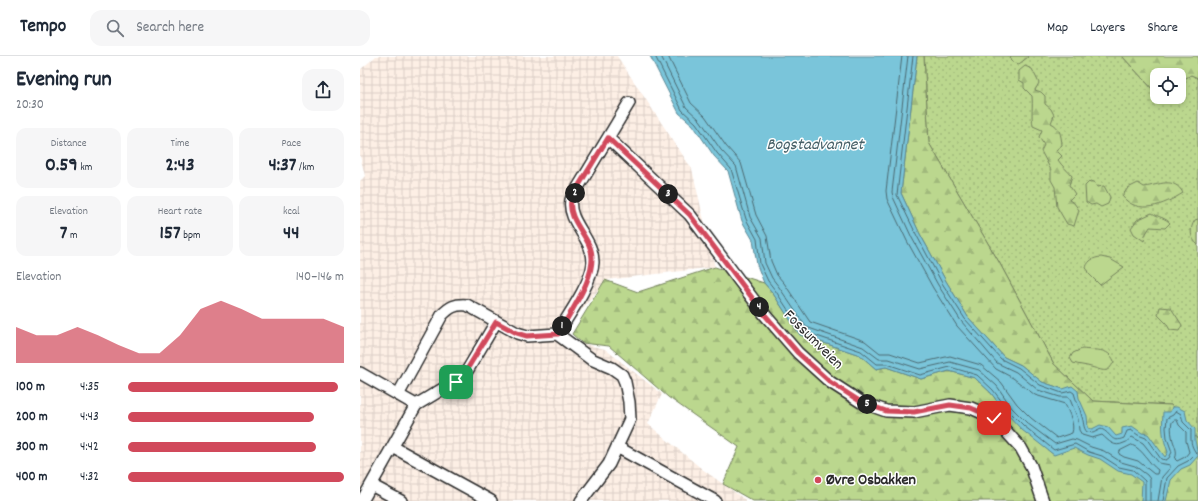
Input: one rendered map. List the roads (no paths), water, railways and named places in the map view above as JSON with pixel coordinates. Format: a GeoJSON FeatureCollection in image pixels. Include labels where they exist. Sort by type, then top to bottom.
{"type":"FeatureCollection","features":[{"type":"Feature","properties":{"kind":"street"},"geometry":{"type":"LineString","coordinates":[[558,334],[585,286],[593,262],[590,247],[571,211],[571,200],[576,189],[629,103]]}},
{"type":"Feature","properties":{"kind":"street","name":"Fossumveien"},"geometry":{"type":"LineString","coordinates":[[608,138],[690,215],[765,315],[798,353],[830,382],[861,402],[886,411],[914,412],[950,405],[971,408],[994,418],[1021,448],[1033,471],[1043,501]]}},
{"type":"Feature","properties":{"kind":"street"},"geometry":{"type":"LineString","coordinates":[[398,394],[442,315],[450,307],[458,304],[466,305],[517,333],[527,336],[558,334],[591,359],[612,368],[622,375],[625,382],[630,419],[609,464],[581,501]]}},
{"type":"Feature","properties":{"kind":"street"},"geometry":{"type":"LineString","coordinates":[[362,501],[416,405],[456,382],[466,371],[496,322]]}},
{"type":"Feature","properties":{"kind":"street"},"geometry":{"type":"LineString","coordinates":[[360,373],[416,405]]}},
{"type":"Feature","properties":{"kind":"street"},"geometry":{"type":"LineString","coordinates":[[393,447],[491,501]]}},
{"type":"Feature","properties":{"kind":"street"},"geometry":{"type":"LineString","coordinates":[[617,447],[715,501]]}},
{"type":"Feature","properties":{"kind":"street"},"geometry":{"type":"LineString","coordinates":[[371,485],[401,501]]}},
{"type":"Feature","properties":{"kind":"water","name":"Bogstadvannet"},"geometry":{"type":"Polygon","coordinates":[[[650,56],[917,56],[901,193],[920,234],[946,281],[968,317],[1004,357],[1021,365],[1042,382],[1063,389],[1072,386],[1078,391],[1079,398],[1087,416],[1088,428],[1092,429],[1100,425],[1108,427],[1116,436],[1122,434],[1122,428],[1132,426],[1142,433],[1148,434],[1165,457],[1168,452],[1163,432],[1163,412],[1170,412],[1172,407],[1177,407],[1185,411],[1187,420],[1195,429],[1195,440],[1198,456],[1190,465],[1181,469],[1171,480],[1166,501],[1141,501],[1142,482],[1131,474],[1118,471],[1100,459],[1074,448],[1054,455],[1022,430],[1006,413],[991,393],[975,378],[949,371],[921,379],[886,367],[876,369],[860,355],[800,335],[772,292],[764,283],[757,265],[753,240],[742,221],[728,171],[714,156],[693,125],[679,113],[650,56]]]}},
{"type":"Feature","properties":{"kind":"place","name":"Øvre Osbakken"},"geometry":{"type":"Point","coordinates":[818,480]}}]}
